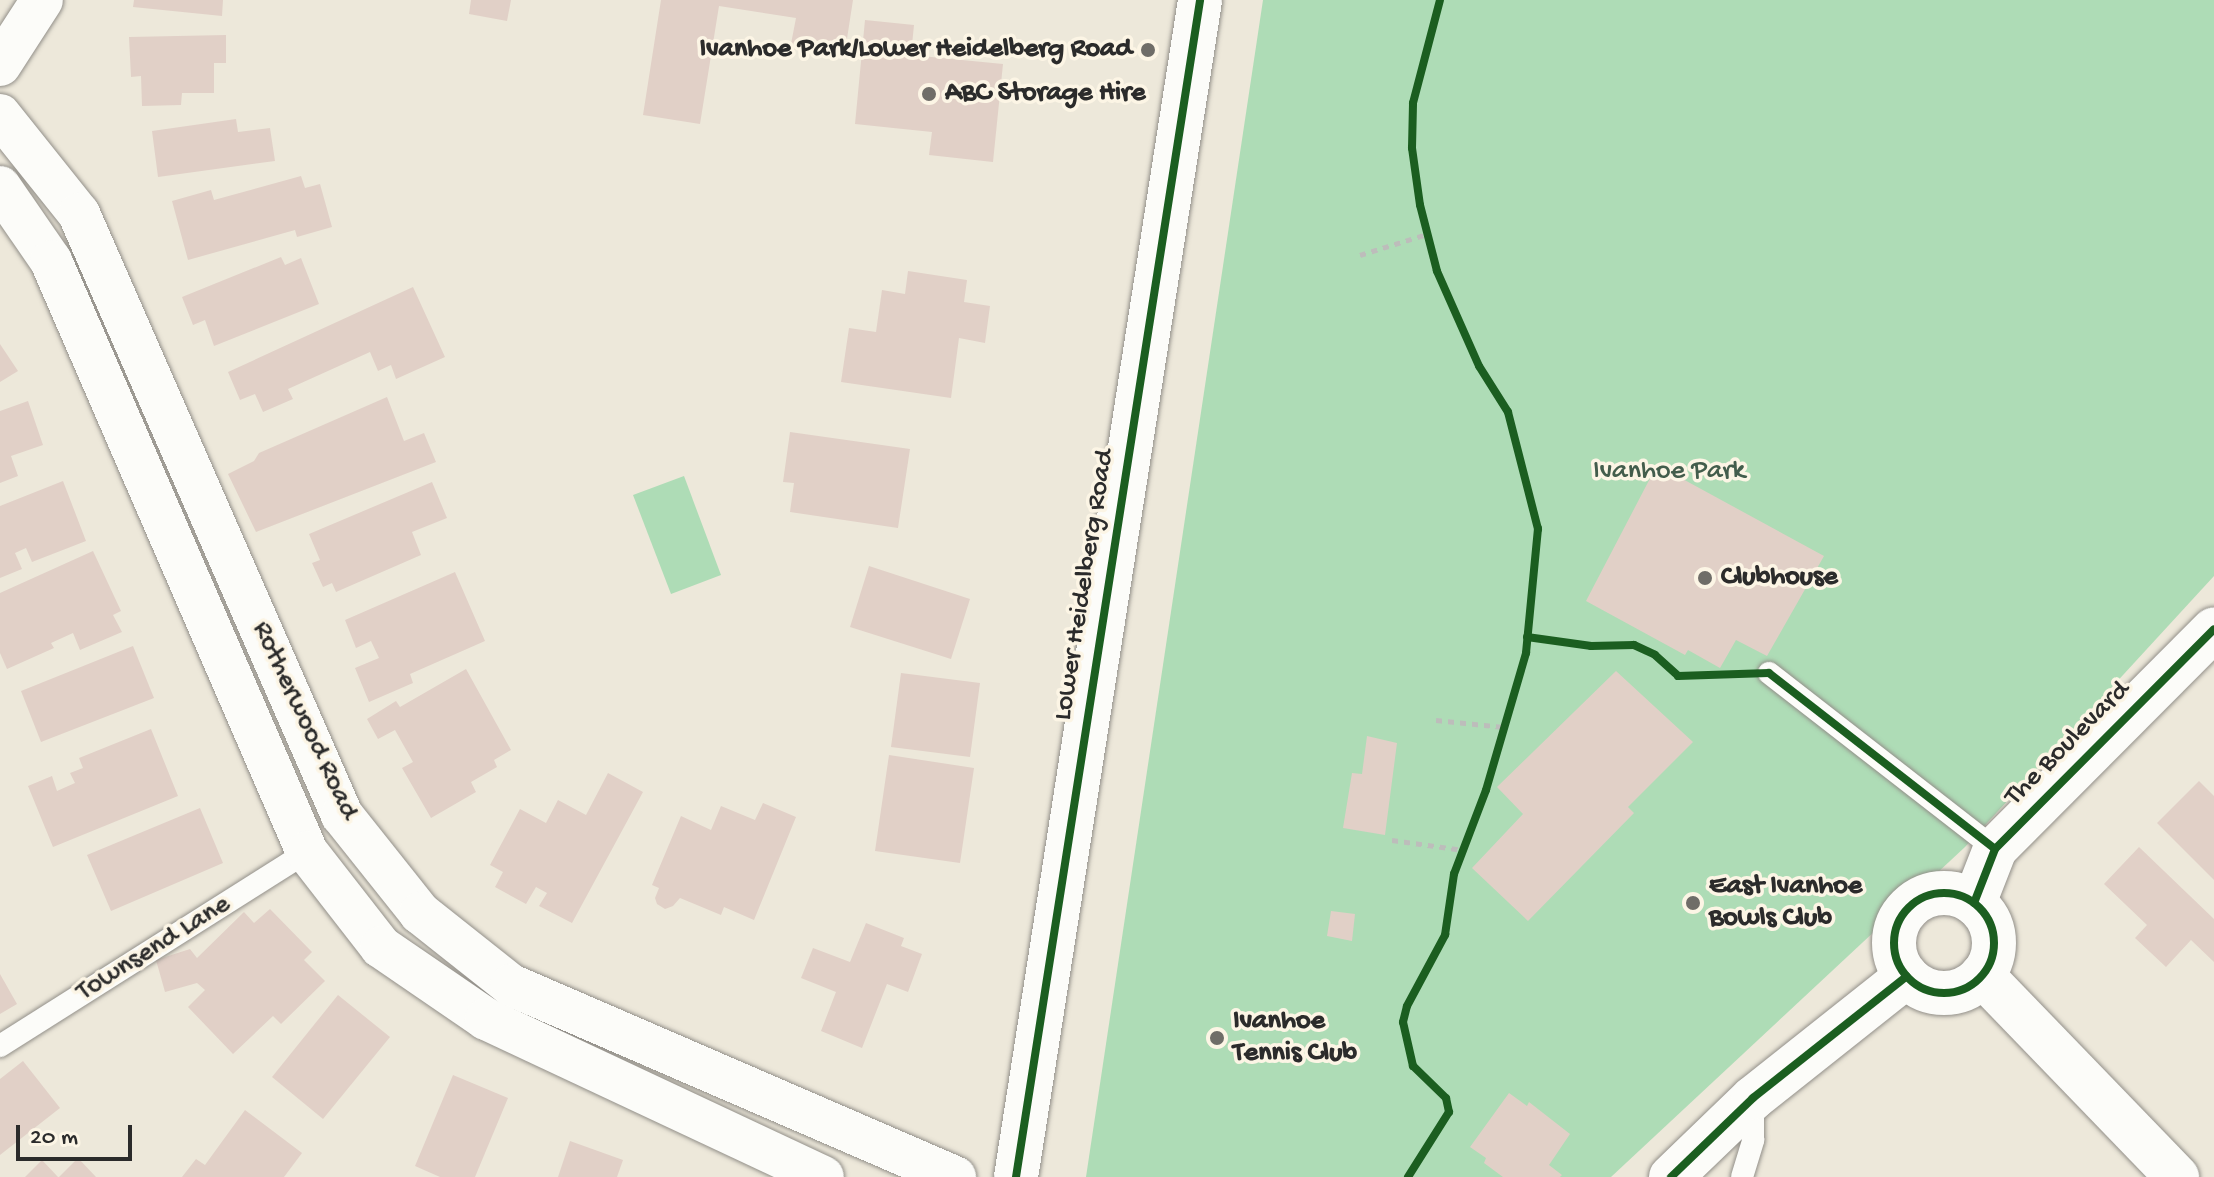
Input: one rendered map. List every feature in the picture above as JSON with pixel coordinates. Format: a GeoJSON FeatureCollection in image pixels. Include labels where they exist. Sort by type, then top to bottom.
{"type":"FeatureCollection","features":[{"type":"Feature","properties":{"kind":"street"},"geometry":{"type":"LineString","coordinates":[[0,65],[42,0]]}},
{"type":"Feature","properties":{"kind":"street","name":"Lower Heidelberg Road"},"geometry":{"type":"LineString","coordinates":[[1016,1177],[1200,0]]}},
{"type":"Feature","properties":{"kind":"street","name":"Rotherwood Road"},"geometry":{"type":"LineString","coordinates":[[0,115],[79,214],[342,815],[420,913],[511,985],[955,1177]]}},
{"type":"Feature","properties":{"kind":"street","name":"Rotherwood Road"},"geometry":{"type":"LineString","coordinates":[[0,187],[51,261],[307,852],[381,947],[486,1019],[823,1177]]}},
{"type":"Feature","properties":{"kind":"street","name":"The Boulevard"},"geometry":{"type":"LineString","coordinates":[[1974,903],[1995,849],[2214,629]]}},
{"type":"Feature","properties":{"kind":"street"},"geometry":{"type":"LineString","coordinates":[[1944,892],[1974,903],[1986,915],[1994,945],[1982,975],[1954,992],[1936,992],[1920,987],[1907,976],[1894,947],[1902,915],[1928,895],[1944,892]]}},
{"type":"Feature","properties":{"kind":"street"},"geometry":{"type":"LineString","coordinates":[[1982,975],[2177,1177]]}},
{"type":"Feature","properties":{"kind":"street"},"geometry":{"type":"LineString","coordinates":[[1671,1177],[1753,1098],[1907,976]]}},
{"type":"Feature","properties":{"kind":"lane"},"geometry":{"type":"LineString","coordinates":[[1769,673],[1995,849]]}},
{"type":"Feature","properties":{"kind":"lane","name":"Townsend Lane"},"geometry":{"type":"LineString","coordinates":[[0,1046],[307,852]]}},
{"type":"Feature","properties":{"kind":"lane"},"geometry":{"type":"LineString","coordinates":[[1742,1177],[1753,1140],[1753,1098]]}},
{"type":"Feature","properties":{"kind":"path"},"geometry":{"type":"LineString","coordinates":[[1424,220],[1431,246]]}},
{"type":"Feature","properties":{"kind":"path"},"geometry":{"type":"LineString","coordinates":[[1360,255],[1427,234]]}},
{"type":"Feature","properties":{"kind":"path"},"geometry":{"type":"LineString","coordinates":[[1526,653],[1529,621]]}},
{"type":"Feature","properties":{"kind":"path"},"geometry":{"type":"LineString","coordinates":[[1527,637],[1591,646],[1634,645],[1655,655],[1678,676],[1769,673]]}},
{"type":"Feature","properties":{"kind":"path"},"geometry":{"type":"LineString","coordinates":[[1501,740],[1509,712]]}},
{"type":"Feature","properties":{"kind":"path"},"geometry":{"type":"LineString","coordinates":[[1436,720],[1504,727]]}},
{"type":"Feature","properties":{"kind":"path"},"geometry":{"type":"LineString","coordinates":[[1459,862],[1467,838]]}},
{"type":"Feature","properties":{"kind":"path"},"geometry":{"type":"LineString","coordinates":[[1392,840],[1463,850]]}},
{"type":"Feature","properties":{"kind":"green space","name":"Ivanhoe Park"},"geometry":{"type":"Polygon","coordinates":[[[1263,0],[2214,0],[2214,576],[1965,847],[1611,1177],[1086,1177],[1263,0]]]}},
{"type":"Feature","properties":{"kind":"green space"},"geometry":{"type":"Polygon","coordinates":[[[684,476],[721,575],[671,594],[633,495],[684,476]]]}},
{"type":"Feature","properties":{"kind":"building"},"geometry":{"type":"Polygon","coordinates":[[[134,0],[223,0],[222,16],[133,7],[134,0]]]}},
{"type":"Feature","properties":{"kind":"building"},"geometry":{"type":"Polygon","coordinates":[[[471,0],[511,0],[507,21],[469,14],[471,0]]]}},
{"type":"Feature","properties":{"kind":"building"},"geometry":{"type":"Polygon","coordinates":[[[661,0],[853,0],[844,58],[790,49],[796,18],[719,6],[700,124],[643,115],[661,0]]]}},
{"type":"Feature","properties":{"kind":"building","name":"ABC Storage Hire"},"geometry":{"type":"Polygon","coordinates":[[[865,20],[914,25],[911,55],[1003,64],[993,162],[929,155],[932,132],[855,124],[865,20]]]}},
{"type":"Feature","properties":{"kind":"building"},"geometry":{"type":"Polygon","coordinates":[[[226,35],[226,63],[214,63],[214,93],[182,93],[181,105],[142,106],[141,76],[131,77],[129,37],[226,35]]]}},
{"type":"Feature","properties":{"kind":"building"},"geometry":{"type":"Polygon","coordinates":[[[236,119],[238,132],[270,128],[275,161],[158,177],[152,131],[236,119]]]}},
{"type":"Feature","properties":{"kind":"building"},"geometry":{"type":"Polygon","coordinates":[[[301,176],[305,188],[320,184],[332,227],[297,237],[295,230],[188,260],[172,201],[211,190],[214,200],[301,176]]]}},
{"type":"Feature","properties":{"kind":"building"},"geometry":{"type":"Polygon","coordinates":[[[281,257],[285,265],[301,258],[319,304],[214,346],[205,320],[193,325],[182,297],[281,257]]]}},
{"type":"Feature","properties":{"kind":"building"},"geometry":{"type":"Polygon","coordinates":[[[908,271],[967,280],[964,302],[990,306],[985,343],[959,338],[951,398],[841,382],[849,328],[876,332],[882,290],[905,294],[908,271]]]}},
{"type":"Feature","properties":{"kind":"building"},"geometry":{"type":"Polygon","coordinates":[[[413,287],[445,357],[396,379],[391,365],[378,371],[370,352],[288,389],[293,399],[263,412],[255,394],[240,400],[228,372],[413,287]]]}},
{"type":"Feature","properties":{"kind":"building"},"geometry":{"type":"Polygon","coordinates":[[[0,344],[18,371],[0,382],[0,344]]]}},
{"type":"Feature","properties":{"kind":"building"},"geometry":{"type":"Polygon","coordinates":[[[387,397],[404,441],[424,433],[436,462],[256,532],[228,474],[254,461],[259,453],[387,397]]]}},
{"type":"Feature","properties":{"kind":"building"},"geometry":{"type":"Polygon","coordinates":[[[28,401],[43,445],[11,456],[18,476],[0,483],[0,411],[28,401]]]}},
{"type":"Feature","properties":{"kind":"building"},"geometry":{"type":"Polygon","coordinates":[[[790,432],[910,449],[898,528],[790,512],[794,483],[783,482],[790,432]]]}},
{"type":"Feature","properties":{"kind":"building","name":"Clubhouse"},"geometry":{"type":"Polygon","coordinates":[[[1657,465],[1824,556],[1767,656],[1736,640],[1720,668],[1688,650],[1685,655],[1586,601],[1657,465]]]}},
{"type":"Feature","properties":{"kind":"building"},"geometry":{"type":"Polygon","coordinates":[[[63,481],[86,541],[32,562],[26,548],[15,553],[22,569],[0,578],[0,506],[63,481]]]}},
{"type":"Feature","properties":{"kind":"building"},"geometry":{"type":"Polygon","coordinates":[[[432,482],[447,518],[412,532],[421,555],[336,592],[332,583],[323,587],[312,563],[320,560],[309,534],[432,482]]]}},
{"type":"Feature","properties":{"kind":"building"},"geometry":{"type":"Polygon","coordinates":[[[93,551],[121,611],[113,615],[122,632],[80,650],[73,633],[51,643],[54,648],[7,669],[0,653],[0,593],[93,551]]]}},
{"type":"Feature","properties":{"kind":"building"},"geometry":{"type":"Polygon","coordinates":[[[869,566],[970,599],[951,659],[850,627],[869,566]]]}},
{"type":"Feature","properties":{"kind":"building"},"geometry":{"type":"Polygon","coordinates":[[[455,572],[485,641],[410,674],[413,683],[369,702],[355,668],[379,658],[371,641],[356,648],[345,620],[455,572]]]}},
{"type":"Feature","properties":{"kind":"building"},"geometry":{"type":"Polygon","coordinates":[[[133,646],[154,698],[41,742],[21,691],[133,646]]]}},
{"type":"Feature","properties":{"kind":"building"},"geometry":{"type":"Polygon","coordinates":[[[466,669],[511,750],[494,760],[497,767],[471,782],[476,792],[431,818],[402,768],[413,762],[395,730],[378,739],[367,719],[396,701],[400,707],[466,669]]]}},
{"type":"Feature","properties":{"kind":"building"},"geometry":{"type":"Polygon","coordinates":[[[1616,671],[1693,742],[1628,807],[1634,813],[1528,921],[1472,868],[1523,814],[1497,787],[1616,671]]]}},
{"type":"Feature","properties":{"kind":"building"},"geometry":{"type":"Polygon","coordinates":[[[901,673],[980,683],[970,757],[891,747],[901,673]]]}},
{"type":"Feature","properties":{"kind":"building"},"geometry":{"type":"Polygon","coordinates":[[[151,729],[178,796],[53,847],[28,786],[52,776],[57,791],[75,783],[70,773],[83,768],[79,758],[151,729]]]}},
{"type":"Feature","properties":{"kind":"building"},"geometry":{"type":"Polygon","coordinates":[[[1367,736],[1397,743],[1385,835],[1343,828],[1352,773],[1362,774],[1367,736]]]}},
{"type":"Feature","properties":{"kind":"building"},"geometry":{"type":"Polygon","coordinates":[[[889,755],[974,768],[960,863],[875,851],[889,755]]]}},
{"type":"Feature","properties":{"kind":"building"},"geometry":{"type":"Polygon","coordinates":[[[608,773],[643,792],[572,923],[539,906],[547,893],[536,887],[526,904],[495,887],[503,872],[490,865],[520,809],[546,823],[558,800],[586,815],[608,773]]]}},
{"type":"Feature","properties":{"kind":"building"},"geometry":{"type":"Polygon","coordinates":[[[2199,781],[2214,796],[2214,880],[2157,823],[2199,781]]]}},
{"type":"Feature","properties":{"kind":"building"},"geometry":{"type":"Polygon","coordinates":[[[763,803],[796,817],[754,920],[724,907],[721,915],[680,898],[665,909],[657,904],[655,898],[659,888],[652,885],[681,816],[711,830],[721,806],[755,820],[763,803]]]}},
{"type":"Feature","properties":{"kind":"building"},"geometry":{"type":"Polygon","coordinates":[[[200,808],[223,863],[111,911],[87,855],[200,808]]]}},
{"type":"Feature","properties":{"kind":"building"},"geometry":{"type":"Polygon","coordinates":[[[2139,847],[2214,919],[2214,962],[2191,940],[2166,967],[2135,938],[2147,925],[2104,884],[2139,847]]]}},
{"type":"Feature","properties":{"kind":"building"},"geometry":{"type":"Polygon","coordinates":[[[270,909],[312,952],[304,960],[325,981],[281,1024],[273,1016],[233,1054],[188,1007],[205,990],[197,983],[165,992],[156,960],[190,949],[197,958],[244,912],[254,923],[270,909]]]}},
{"type":"Feature","properties":{"kind":"building"},"geometry":{"type":"Polygon","coordinates":[[[1331,911],[1355,914],[1352,941],[1327,936],[1331,911]]]}},
{"type":"Feature","properties":{"kind":"building"},"geometry":{"type":"Polygon","coordinates":[[[866,923],[904,938],[901,946],[922,954],[908,992],[887,984],[862,1048],[821,1031],[836,992],[801,978],[813,948],[850,962],[866,923]]]}},
{"type":"Feature","properties":{"kind":"building"},"geometry":{"type":"Polygon","coordinates":[[[0,974],[17,1004],[0,1014],[0,974]]]}},
{"type":"Feature","properties":{"kind":"building"},"geometry":{"type":"Polygon","coordinates":[[[338,995],[390,1037],[323,1119],[272,1077],[338,995]]]}},
{"type":"Feature","properties":{"kind":"building"},"geometry":{"type":"Polygon","coordinates":[[[23,1061],[60,1108],[0,1155],[0,1079],[23,1061]]]}},
{"type":"Feature","properties":{"kind":"building"},"geometry":{"type":"Polygon","coordinates":[[[453,1075],[508,1098],[475,1177],[440,1177],[415,1166],[453,1075]]]}},
{"type":"Feature","properties":{"kind":"building"},"geometry":{"type":"Polygon","coordinates":[[[1509,1093],[1527,1106],[1529,1102],[1570,1134],[1549,1165],[1562,1175],[1560,1177],[1503,1177],[1484,1163],[1486,1158],[1470,1147],[1509,1093]]]}},
{"type":"Feature","properties":{"kind":"building"},"geometry":{"type":"Polygon","coordinates":[[[245,1110],[302,1153],[284,1177],[182,1177],[196,1159],[205,1165],[245,1110]]]}},
{"type":"Feature","properties":{"kind":"building"},"geometry":{"type":"Polygon","coordinates":[[[570,1141],[623,1160],[617,1177],[558,1177],[570,1141]]]}},
{"type":"Feature","properties":{"kind":"building"},"geometry":{"type":"Polygon","coordinates":[[[78,1158],[96,1177],[59,1177],[78,1158]]]}},
{"type":"Feature","properties":{"kind":"building"},"geometry":{"type":"Polygon","coordinates":[[[42,1160],[58,1177],[25,1177],[42,1160]]]}},
{"type":"Feature","properties":{"kind":"cycle path"},"geometry":{"type":"LineString","coordinates":[[1016,1177],[1200,0]]}},
{"type":"Feature","properties":{"kind":"cycle path"},"geometry":{"type":"LineString","coordinates":[[1408,1177],[1449,1112],[1446,1098],[1413,1066],[1403,1022],[1407,1006],[1445,935],[1454,874],[1486,790],[1526,653],[1538,529],[1508,412],[1479,366],[1437,271],[1420,205],[1412,148],[1413,103],[1440,0]]}},
{"type":"Feature","properties":{"kind":"cycle path"},"geometry":{"type":"LineString","coordinates":[[1974,903],[1995,849],[2214,629]]}},
{"type":"Feature","properties":{"kind":"cycle path"},"geometry":{"type":"LineString","coordinates":[[1527,637],[1591,646],[1634,645],[1655,655],[1678,676],[1769,673],[1995,849]]}},
{"type":"Feature","properties":{"kind":"cycle path"},"geometry":{"type":"LineString","coordinates":[[1944,893],[1963,897],[1979,908],[1990,924],[1994,943],[1990,962],[1979,978],[1963,989],[1944,993],[1925,989],[1909,978],[1898,962],[1894,943],[1898,924],[1909,908],[1925,897],[1944,893]]}},
{"type":"Feature","properties":{"kind":"cycle path"},"geometry":{"type":"LineString","coordinates":[[1671,1177],[1753,1098],[1907,976]]}},
{"type":"Feature","properties":{"kind":"place","name":"Ivanhoe Park/Lower Heidelberg Road"},"geometry":{"type":"Point","coordinates":[1148,50]}},
{"type":"Feature","properties":{"kind":"place","name":"ABC Storage Hire"},"geometry":{"type":"Point","coordinates":[929,94]}},
{"type":"Feature","properties":{"kind":"place","name":"Clubhouse"},"geometry":{"type":"Point","coordinates":[1705,578]}},
{"type":"Feature","properties":{"kind":"place","name":"East Ivanhoe Bowls Club"},"geometry":{"type":"Point","coordinates":[1693,903]}},
{"type":"Feature","properties":{"kind":"place","name":"Ivanhoe Tennis Club"},"geometry":{"type":"Point","coordinates":[1217,1038]}}]}
